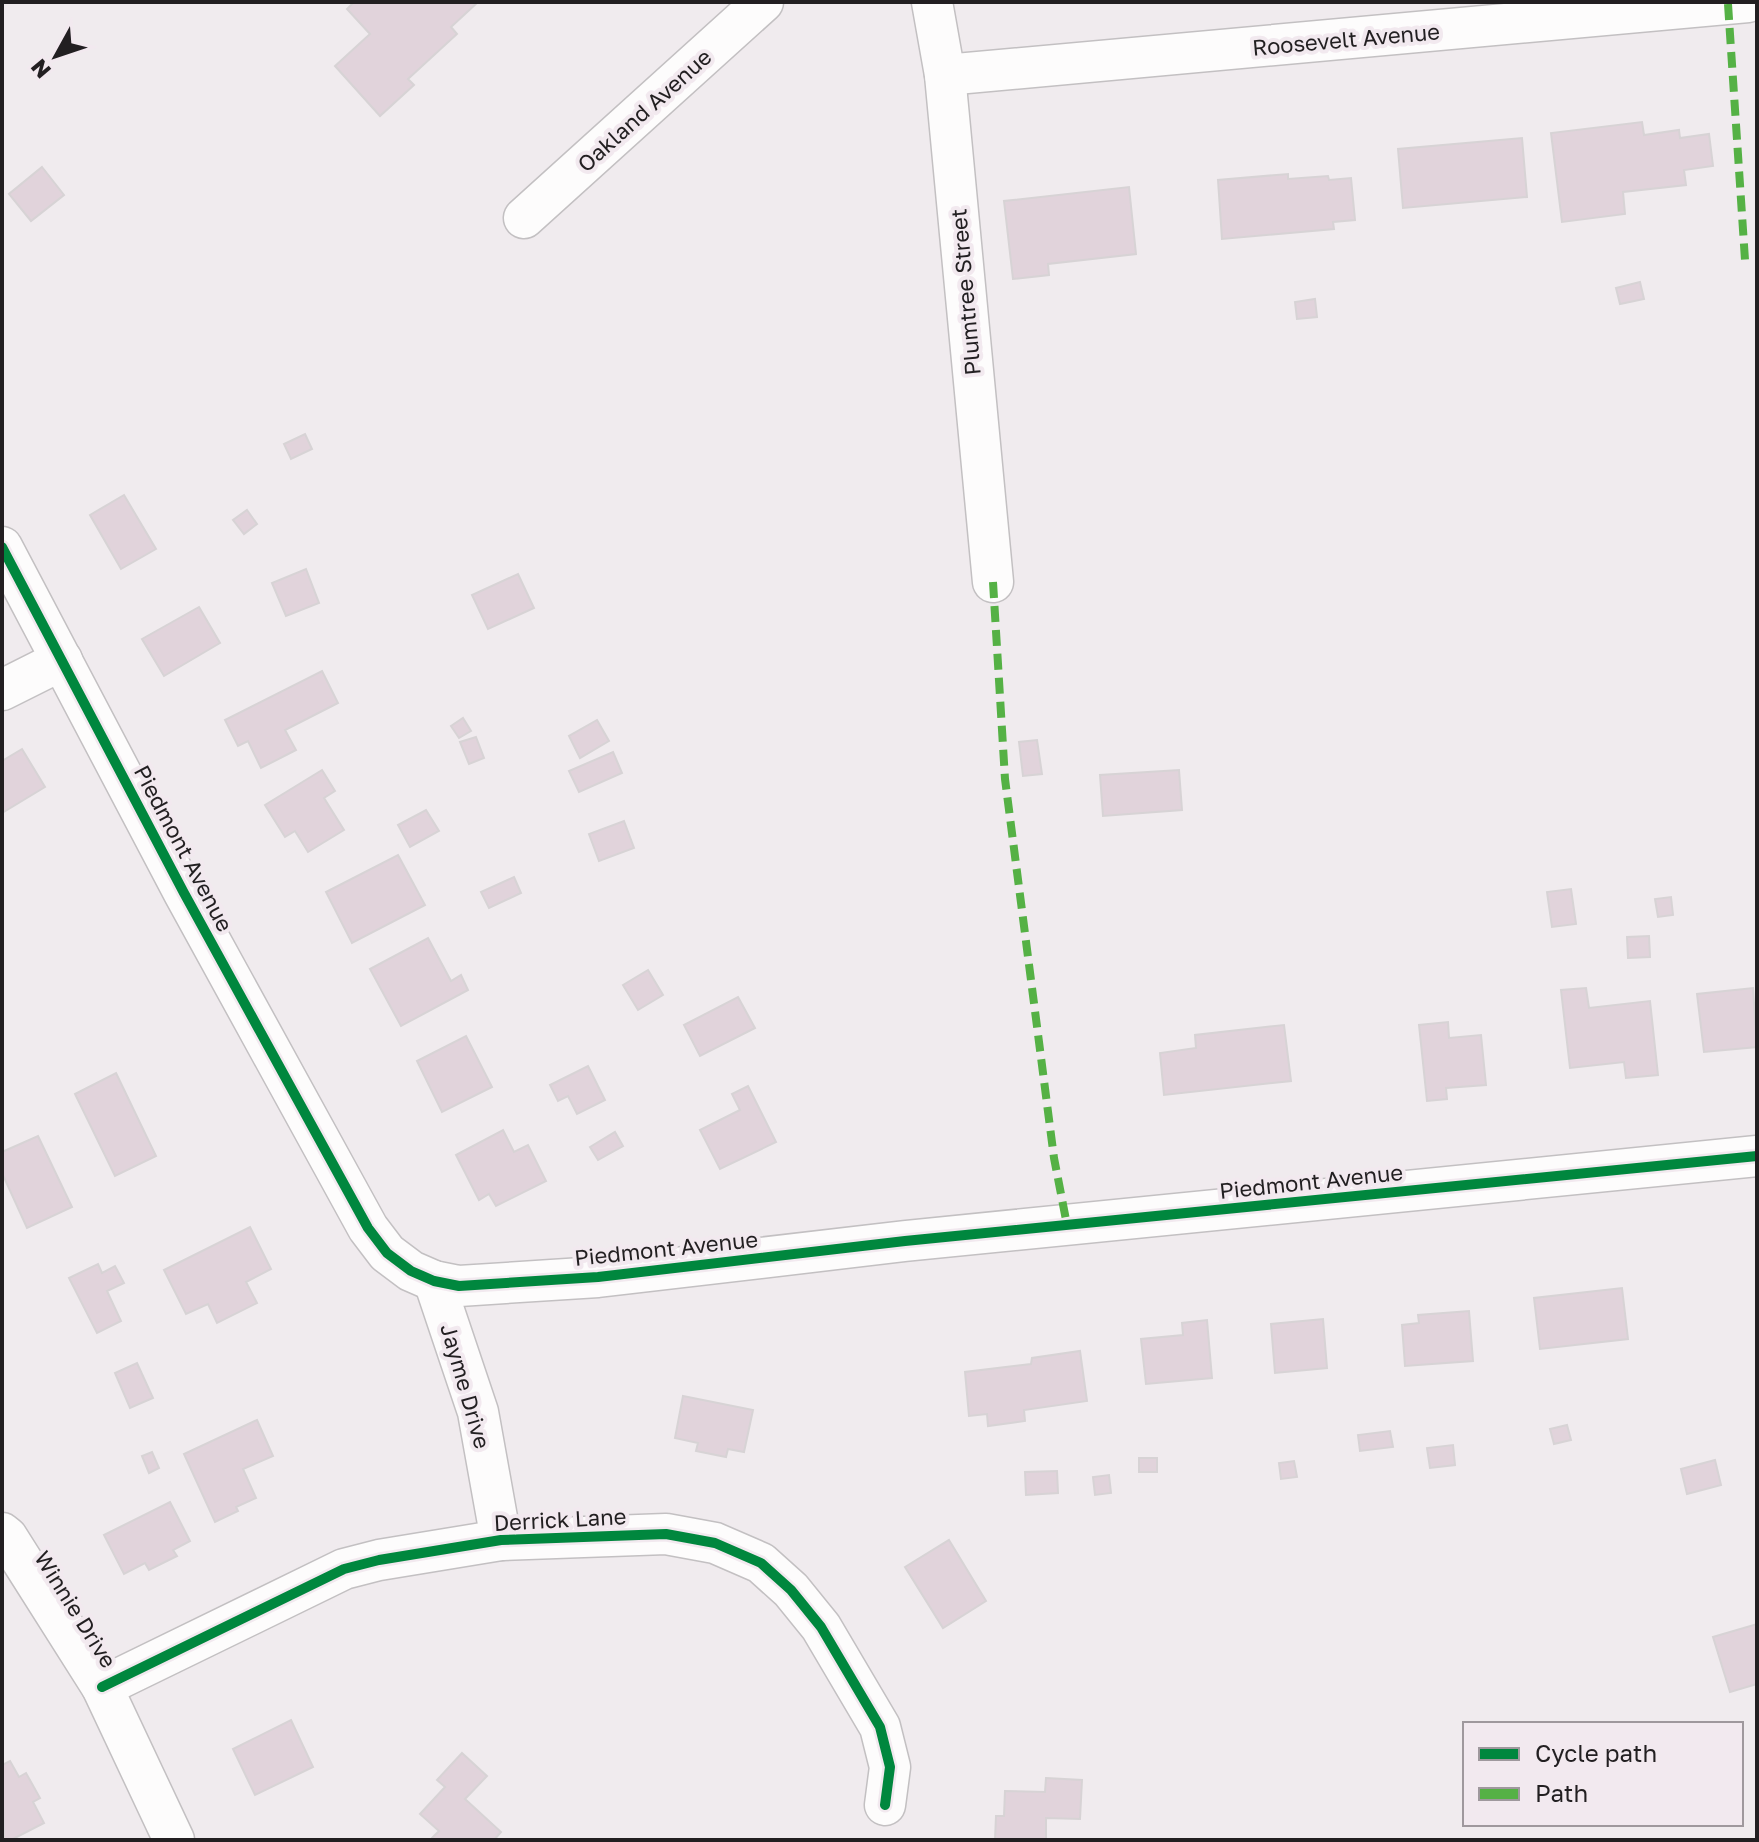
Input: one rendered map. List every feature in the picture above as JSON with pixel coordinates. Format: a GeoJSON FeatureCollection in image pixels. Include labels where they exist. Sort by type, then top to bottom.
{"type":"FeatureCollection","features":[{"type":"Feature","properties":{"kind":"street","name":"Oakland Avenue"},"geometry":{"type":"LineString","coordinates":[[524,218],[763,2]]}},
{"type":"Feature","properties":{"kind":"street","name":"Plumtree Street"},"geometry":{"type":"LineString","coordinates":[[932,2],[945,75],[993,582]]}},
{"type":"Feature","properties":{"kind":"street","name":"Roosevelt Avenue"},"geometry":{"type":"LineString","coordinates":[[945,75],[1748,2]]}},
{"type":"Feature","properties":{"kind":"street","name":"Piedmont Avenue"},"geometry":{"type":"LineString","coordinates":[[2,547],[184,893],[368,1228],[387,1253],[411,1271],[434,1281],[459,1286],[598,1277],[905,1241],[1757,1156]]}},
{"type":"Feature","properties":{"kind":"street"},"geometry":{"type":"LineString","coordinates":[[2,690],[62,660]]}},
{"type":"Feature","properties":{"kind":"street","name":"Jayme Drive"},"geometry":{"type":"LineString","coordinates":[[434,1281],[478,1412],[501,1540]]}},
{"type":"Feature","properties":{"kind":"street","name":"Winnie Drive"},"geometry":{"type":"LineString","coordinates":[[2,1533],[102,1687],[174,1840]]}},
{"type":"Feature","properties":{"kind":"street","name":"Derrick Lane"},"geometry":{"type":"LineString","coordinates":[[102,1687],[344,1569],[379,1560],[501,1540],[666,1534],[715,1543],[761,1563],[791,1590],[821,1627],[880,1727],[890,1767],[885,1805]]}},
{"type":"Feature","properties":{"kind":"building"},"geometry":{"type":"Polygon","coordinates":[[[354,2],[478,2],[451,27],[457,34],[408,79],[414,85],[380,116],[335,66],[370,34],[347,9],[354,2]]]}},
{"type":"Feature","properties":{"kind":"building"},"geometry":{"type":"Polygon","coordinates":[[[1642,122],[1644,135],[1679,130],[1680,138],[1709,134],[1713,166],[1684,170],[1686,185],[1623,192],[1625,214],[1562,222],[1551,133],[1642,122]]]}},
{"type":"Feature","properties":{"kind":"building"},"geometry":{"type":"Polygon","coordinates":[[[1522,138],[1527,197],[1403,208],[1398,149],[1522,138]]]}},
{"type":"Feature","properties":{"kind":"building"},"geometry":{"type":"Polygon","coordinates":[[[42,167],[64,195],[31,221],[9,194],[42,167]]]}},
{"type":"Feature","properties":{"kind":"building"},"geometry":{"type":"Polygon","coordinates":[[[1288,174],[1288,179],[1351,178],[1355,220],[1333,222],[1334,229],[1222,239],[1218,180],[1288,174]]]}},
{"type":"Feature","properties":{"kind":"building"},"geometry":{"type":"Polygon","coordinates":[[[1129,187],[1136,254],[1048,264],[1049,275],[1013,279],[1004,201],[1129,187]]]}},
{"type":"Feature","properties":{"kind":"building"},"geometry":{"type":"Polygon","coordinates":[[[1640,282],[1644,299],[1620,304],[1616,288],[1640,282]]]}},
{"type":"Feature","properties":{"kind":"building"},"geometry":{"type":"Polygon","coordinates":[[[1315,299],[1317,317],[1297,319],[1295,302],[1315,299]]]}},
{"type":"Feature","properties":{"kind":"building"},"geometry":{"type":"Polygon","coordinates":[[[305,434],[312,449],[291,459],[284,444],[305,434]]]}},
{"type":"Feature","properties":{"kind":"building"},"geometry":{"type":"Polygon","coordinates":[[[124,495],[156,549],[121,569],[90,515],[124,495]]]}},
{"type":"Feature","properties":{"kind":"building"},"geometry":{"type":"Polygon","coordinates":[[[247,510],[257,524],[244,534],[233,520],[247,510]]]}},
{"type":"Feature","properties":{"kind":"building"},"geometry":{"type":"Polygon","coordinates":[[[306,569],[319,603],[286,616],[272,583],[306,569]]]}},
{"type":"Feature","properties":{"kind":"building"},"geometry":{"type":"Polygon","coordinates":[[[518,574],[534,608],[488,629],[472,595],[518,574]]]}},
{"type":"Feature","properties":{"kind":"building"},"geometry":{"type":"Polygon","coordinates":[[[199,607],[220,643],[164,676],[142,639],[199,607]]]}},
{"type":"Feature","properties":{"kind":"building"},"geometry":{"type":"Polygon","coordinates":[[[322,671],[338,703],[285,730],[296,750],[261,768],[248,741],[238,746],[225,720],[322,671]]]}},
{"type":"Feature","properties":{"kind":"building"},"geometry":{"type":"Polygon","coordinates":[[[463,718],[471,731],[459,738],[451,726],[463,718]]]}},
{"type":"Feature","properties":{"kind":"building"},"geometry":{"type":"Polygon","coordinates":[[[597,720],[609,741],[580,758],[569,736],[597,720]]]}},
{"type":"Feature","properties":{"kind":"building"},"geometry":{"type":"Polygon","coordinates":[[[476,737],[484,758],[469,764],[460,742],[476,737]]]}},
{"type":"Feature","properties":{"kind":"building"},"geometry":{"type":"Polygon","coordinates":[[[1037,740],[1042,774],[1023,776],[1019,742],[1037,740]]]}},
{"type":"Feature","properties":{"kind":"building"},"geometry":{"type":"Polygon","coordinates":[[[22,749],[45,787],[2,813],[2,761],[22,749]]]}},
{"type":"Feature","properties":{"kind":"building"},"geometry":{"type":"Polygon","coordinates":[[[613,752],[622,773],[579,792],[569,771],[613,752]]]}},
{"type":"Feature","properties":{"kind":"building"},"geometry":{"type":"Polygon","coordinates":[[[322,770],[335,791],[324,798],[344,830],[308,852],[295,831],[285,837],[265,805],[322,770]]]}},
{"type":"Feature","properties":{"kind":"building"},"geometry":{"type":"Polygon","coordinates":[[[1179,770],[1182,810],[1103,816],[1100,775],[1179,770]]]}},
{"type":"Feature","properties":{"kind":"building"},"geometry":{"type":"Polygon","coordinates":[[[426,810],[439,831],[410,847],[398,825],[426,810]]]}},
{"type":"Feature","properties":{"kind":"building"},"geometry":{"type":"Polygon","coordinates":[[[624,821],[634,848],[599,861],[589,834],[624,821]]]}},
{"type":"Feature","properties":{"kind":"building"},"geometry":{"type":"Polygon","coordinates":[[[398,855],[425,905],[352,943],[326,892],[398,855]]]}},
{"type":"Feature","properties":{"kind":"building"},"geometry":{"type":"Polygon","coordinates":[[[514,877],[521,893],[489,908],[481,892],[514,877]]]}},
{"type":"Feature","properties":{"kind":"building"},"geometry":{"type":"Polygon","coordinates":[[[1571,889],[1576,924],[1552,927],[1547,892],[1571,889]]]}},
{"type":"Feature","properties":{"kind":"building"},"geometry":{"type":"Polygon","coordinates":[[[1671,897],[1673,915],[1658,917],[1655,899],[1671,897]]]}},
{"type":"Feature","properties":{"kind":"building"},"geometry":{"type":"Polygon","coordinates":[[[1649,936],[1650,957],[1628,958],[1627,937],[1649,936]]]}},
{"type":"Feature","properties":{"kind":"building"},"geometry":{"type":"Polygon","coordinates":[[[428,938],[451,981],[461,975],[468,990],[401,1026],[370,969],[428,938]]]}},
{"type":"Feature","properties":{"kind":"building"},"geometry":{"type":"Polygon","coordinates":[[[648,970],[663,995],[638,1010],[623,985],[648,970]]]}},
{"type":"Feature","properties":{"kind":"building"},"geometry":{"type":"Polygon","coordinates":[[[1586,988],[1589,1008],[1650,1001],[1658,1075],[1626,1078],[1624,1062],[1570,1068],[1561,990],[1586,988]]]}},
{"type":"Feature","properties":{"kind":"building"},"geometry":{"type":"Polygon","coordinates":[[[1753,988],[1757,1047],[1704,1052],[1697,994],[1753,988]]]}},
{"type":"Feature","properties":{"kind":"building"},"geometry":{"type":"Polygon","coordinates":[[[738,997],[755,1028],[700,1056],[684,1025],[738,997]]]}},
{"type":"Feature","properties":{"kind":"building"},"geometry":{"type":"Polygon","coordinates":[[[1448,1022],[1449,1038],[1481,1035],[1486,1085],[1446,1088],[1447,1099],[1427,1101],[1419,1025],[1448,1022]]]}},
{"type":"Feature","properties":{"kind":"building"},"geometry":{"type":"Polygon","coordinates":[[[1284,1025],[1291,1081],[1164,1095],[1160,1053],[1196,1048],[1195,1035],[1284,1025]]]}},
{"type":"Feature","properties":{"kind":"building"},"geometry":{"type":"Polygon","coordinates":[[[466,1036],[492,1087],[442,1112],[417,1061],[466,1036]]]}},
{"type":"Feature","properties":{"kind":"building"},"geometry":{"type":"Polygon","coordinates":[[[588,1066],[605,1100],[577,1114],[568,1096],[558,1101],[550,1085],[588,1066]]]}},
{"type":"Feature","properties":{"kind":"building"},"geometry":{"type":"Polygon","coordinates":[[[116,1073],[156,1156],[115,1176],[75,1094],[116,1073]]]}},
{"type":"Feature","properties":{"kind":"building"},"geometry":{"type":"Polygon","coordinates":[[[748,1086],[776,1142],[720,1169],[700,1130],[740,1110],[732,1094],[748,1086]]]}},
{"type":"Feature","properties":{"kind":"building"},"geometry":{"type":"Polygon","coordinates":[[[503,1130],[514,1152],[528,1145],[546,1181],[496,1206],[489,1194],[479,1200],[456,1155],[503,1130]]]}},
{"type":"Feature","properties":{"kind":"building"},"geometry":{"type":"Polygon","coordinates":[[[615,1132],[623,1146],[598,1160],[590,1147],[615,1132]]]}},
{"type":"Feature","properties":{"kind":"building"},"geometry":{"type":"Polygon","coordinates":[[[38,1136],[72,1207],[27,1228],[2,1173],[2,1152],[38,1136]]]}},
{"type":"Feature","properties":{"kind":"building"},"geometry":{"type":"Polygon","coordinates":[[[250,1227],[271,1269],[246,1282],[257,1303],[217,1323],[208,1304],[186,1314],[164,1270],[250,1227]]]}},
{"type":"Feature","properties":{"kind":"building"},"geometry":{"type":"Polygon","coordinates":[[[98,1264],[102,1273],[115,1266],[124,1283],[107,1291],[121,1321],[97,1333],[69,1278],[98,1264]]]}},
{"type":"Feature","properties":{"kind":"building"},"geometry":{"type":"Polygon","coordinates":[[[1622,1288],[1628,1339],[1540,1349],[1534,1298],[1622,1288]]]}},
{"type":"Feature","properties":{"kind":"building"},"geometry":{"type":"Polygon","coordinates":[[[1469,1311],[1473,1361],[1405,1366],[1402,1325],[1419,1323],[1418,1315],[1469,1311]]]}},
{"type":"Feature","properties":{"kind":"building"},"geometry":{"type":"Polygon","coordinates":[[[1323,1319],[1327,1368],[1275,1373],[1271,1324],[1323,1319]]]}},
{"type":"Feature","properties":{"kind":"building"},"geometry":{"type":"Polygon","coordinates":[[[1207,1320],[1212,1378],[1146,1384],[1141,1339],[1183,1335],[1182,1323],[1207,1320]]]}},
{"type":"Feature","properties":{"kind":"building"},"geometry":{"type":"Polygon","coordinates":[[[1080,1351],[1087,1401],[1024,1410],[1025,1421],[988,1426],[987,1414],[969,1416],[965,1372],[1031,1364],[1032,1358],[1080,1351]]]}},
{"type":"Feature","properties":{"kind":"building"},"geometry":{"type":"Polygon","coordinates":[[[137,1363],[153,1398],[130,1408],[115,1373],[137,1363]]]}},
{"type":"Feature","properties":{"kind":"building"},"geometry":{"type":"Polygon","coordinates":[[[683,1396],[753,1410],[744,1452],[728,1449],[726,1457],[696,1451],[698,1443],[675,1438],[683,1396]]]}},
{"type":"Feature","properties":{"kind":"building"},"geometry":{"type":"Polygon","coordinates":[[[257,1420],[273,1456],[243,1469],[256,1498],[215,1522],[184,1454],[257,1420]]]}},
{"type":"Feature","properties":{"kind":"building"},"geometry":{"type":"Polygon","coordinates":[[[1567,1425],[1571,1440],[1554,1444],[1550,1429],[1567,1425]]]}},
{"type":"Feature","properties":{"kind":"building"},"geometry":{"type":"Polygon","coordinates":[[[1390,1431],[1393,1447],[1360,1451],[1358,1435],[1390,1431]]]}},
{"type":"Feature","properties":{"kind":"building"},"geometry":{"type":"Polygon","coordinates":[[[1453,1445],[1455,1465],[1430,1468],[1427,1448],[1453,1445]]]}},
{"type":"Feature","properties":{"kind":"building"},"geometry":{"type":"Polygon","coordinates":[[[152,1452],[159,1468],[149,1473],[142,1456],[152,1452]]]}},
{"type":"Feature","properties":{"kind":"building"},"geometry":{"type":"Polygon","coordinates":[[[1139,1458],[1157,1458],[1157,1472],[1139,1472],[1139,1458]]]}},
{"type":"Feature","properties":{"kind":"building"},"geometry":{"type":"Polygon","coordinates":[[[1715,1460],[1721,1485],[1687,1494],[1681,1469],[1715,1460]]]}},
{"type":"Feature","properties":{"kind":"building"},"geometry":{"type":"Polygon","coordinates":[[[1294,1461],[1297,1477],[1281,1479],[1279,1463],[1294,1461]]]}},
{"type":"Feature","properties":{"kind":"building"},"geometry":{"type":"Polygon","coordinates":[[[1057,1471],[1058,1493],[1026,1495],[1025,1472],[1057,1471]]]}},
{"type":"Feature","properties":{"kind":"building"},"geometry":{"type":"Polygon","coordinates":[[[1109,1475],[1111,1493],[1095,1495],[1093,1477],[1109,1475]]]}},
{"type":"Feature","properties":{"kind":"building"},"geometry":{"type":"Polygon","coordinates":[[[170,1502],[190,1541],[173,1550],[177,1556],[149,1570],[145,1563],[124,1574],[104,1535],[170,1502]]]}},
{"type":"Feature","properties":{"kind":"building"},"geometry":{"type":"Polygon","coordinates":[[[949,1540],[986,1601],[943,1628],[905,1567],[949,1540]]]}},
{"type":"Feature","properties":{"kind":"building"},"geometry":{"type":"Polygon","coordinates":[[[1757,1624],[1757,1684],[1730,1692],[1713,1637],[1757,1624]]]}},
{"type":"Feature","properties":{"kind":"building"},"geometry":{"type":"Polygon","coordinates":[[[291,1720],[313,1767],[255,1795],[233,1749],[291,1720]]]}},
{"type":"Feature","properties":{"kind":"building"},"geometry":{"type":"Polygon","coordinates":[[[462,1753],[487,1776],[465,1799],[501,1832],[494,1840],[433,1840],[439,1831],[420,1814],[445,1787],[437,1780],[462,1753]]]}},
{"type":"Feature","properties":{"kind":"building"},"geometry":{"type":"Polygon","coordinates":[[[10,1761],[19,1777],[26,1773],[40,1798],[33,1802],[44,1823],[11,1840],[4,1840],[2,1765],[10,1761]]]}},
{"type":"Feature","properties":{"kind":"building"},"geometry":{"type":"Polygon","coordinates":[[[1046,1778],[1082,1780],[1080,1819],[1046,1818],[1046,1840],[995,1840],[996,1816],[1004,1816],[1005,1791],[1045,1792],[1046,1778]]]}},
{"type":"Feature","properties":{"kind":"marked path"},"geometry":{"type":"LineString","coordinates":[[1728,4],[1745,260]]}},
{"type":"Feature","properties":{"kind":"marked path"},"geometry":{"type":"LineString","coordinates":[[993,582],[1005,779],[1054,1158],[1067,1225]]}},
{"type":"Feature","properties":{"kind":"cycle path"},"geometry":{"type":"LineString","coordinates":[[2,547],[184,893],[368,1228],[387,1253],[411,1271],[434,1281],[459,1286],[598,1277],[905,1241],[1757,1156]]}},
{"type":"Feature","properties":{"kind":"cycle path"},"geometry":{"type":"LineString","coordinates":[[102,1687],[344,1569],[379,1560],[501,1540],[666,1534],[715,1543],[761,1563],[791,1590],[821,1627],[880,1727],[890,1767],[885,1805]]}}]}
